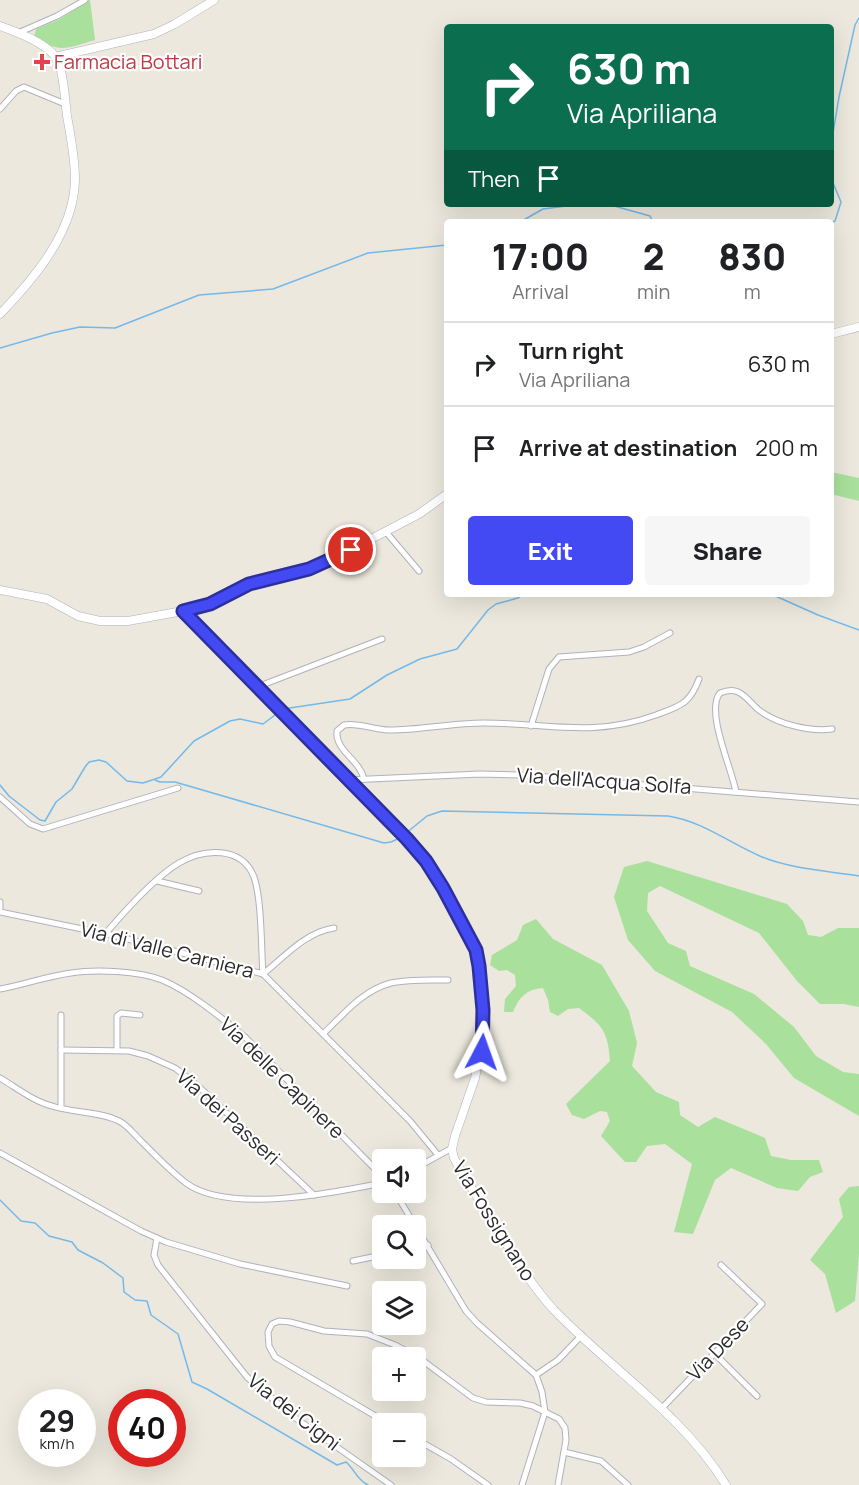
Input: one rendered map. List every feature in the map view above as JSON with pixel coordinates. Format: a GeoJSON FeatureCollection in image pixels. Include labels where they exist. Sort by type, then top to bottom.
{"type":"FeatureCollection","features":[{"type":"Feature","properties":{"kind":"street"},"geometry":{"type":"LineString","coordinates":[[18,33],[57,16],[85,0]]}},
{"type":"Feature","properties":{"kind":"street"},"geometry":{"type":"LineString","coordinates":[[54,57],[159,32],[214,0]]}},
{"type":"Feature","properties":{"kind":"street"},"geometry":{"type":"LineString","coordinates":[[0,26],[41,45],[59,64],[75,172],[74,191],[64,225],[24,289],[0,314]]}},
{"type":"Feature","properties":{"kind":"street"},"geometry":{"type":"LineString","coordinates":[[0,109],[22,87],[31,88],[65,104]]}},
{"type":"Feature","properties":{"kind":"street"},"geometry":{"type":"LineString","coordinates":[[834,333],[859,327]]}},
{"type":"Feature","properties":{"kind":"street"},"geometry":{"type":"LineString","coordinates":[[0,590],[42,598],[57,603],[76,615],[100,621],[128,621],[183,611],[210,604],[249,584],[316,566],[423,512],[444,496]]}},
{"type":"Feature","properties":{"kind":"street"},"geometry":{"type":"LineString","coordinates":[[386,532],[419,571]]}},
{"type":"Feature","properties":{"kind":"street","name":"Via Fossignano"},"geometry":{"type":"LineString","coordinates":[[183,611],[407,839],[429,866],[448,896],[473,944],[479,966],[483,1024],[482,1048],[475,1078],[452,1148],[455,1161],[529,1279],[548,1302],[661,1409],[705,1456],[726,1485]]}},
{"type":"Feature","properties":{"kind":"street"},"geometry":{"type":"LineString","coordinates":[[531,726],[549,669],[559,657],[629,652],[670,633]]}},
{"type":"Feature","properties":{"kind":"street"},"geometry":{"type":"LineString","coordinates":[[257,687],[382,639]]}},
{"type":"Feature","properties":{"kind":"street"},"geometry":{"type":"LineString","coordinates":[[364,779],[360,768],[338,740],[337,731],[344,724],[388,730],[475,723],[594,729],[636,721],[668,710],[688,700],[699,679]]}},
{"type":"Feature","properties":{"kind":"street"},"geometry":{"type":"LineString","coordinates":[[736,792],[716,718],[715,702],[720,693],[728,690],[738,692],[758,710],[777,720],[817,729],[832,729]]}},
{"type":"Feature","properties":{"kind":"street","name":"Via dell'Acqua Solfa"},"geometry":{"type":"LineString","coordinates":[[348,780],[514,774],[859,802]]}},
{"type":"Feature","properties":{"kind":"street"},"geometry":{"type":"LineString","coordinates":[[0,797],[32,825],[43,829],[178,788]]}},
{"type":"Feature","properties":{"kind":"street"},"geometry":{"type":"LineString","coordinates":[[106,933],[132,904],[182,861],[213,852],[228,853],[243,861],[253,875],[257,890],[263,974]]}},
{"type":"Feature","properties":{"kind":"street"},"geometry":{"type":"LineString","coordinates":[[157,881],[199,891]]}},
{"type":"Feature","properties":{"kind":"street"},"geometry":{"type":"LineString","coordinates":[[0,902],[0,910]]}},
{"type":"Feature","properties":{"kind":"street","name":"Via di Valle Carniera"},"geometry":{"type":"LineString","coordinates":[[0,910],[106,933],[263,974],[411,1121],[438,1155]]}},
{"type":"Feature","properties":{"kind":"street"},"geometry":{"type":"LineString","coordinates":[[263,974],[308,938],[323,930],[334,928]]}},
{"type":"Feature","properties":{"kind":"street","name":"Via delle Capinere"},"geometry":{"type":"LineString","coordinates":[[0,989],[84,971],[143,975],[168,983],[217,1015],[242,1035],[372,1166]]}},
{"type":"Feature","properties":{"kind":"street"},"geometry":{"type":"LineString","coordinates":[[323,1034],[363,998],[382,986],[404,981],[448,980]]}},
{"type":"Feature","properties":{"kind":"street"},"geometry":{"type":"LineString","coordinates":[[117,1050],[117,1016],[121,1013],[140,1015]]}},
{"type":"Feature","properties":{"kind":"street"},"geometry":{"type":"LineString","coordinates":[[61,1108],[62,1015]]}},
{"type":"Feature","properties":{"kind":"street","name":"Via dei Passeri"},"geometry":{"type":"LineString","coordinates":[[61,1050],[117,1050],[152,1058],[186,1076],[314,1196]]}},
{"type":"Feature","properties":{"kind":"street"},"geometry":{"type":"LineString","coordinates":[[0,1078],[41,1102],[120,1122],[178,1176],[203,1193],[217,1197],[243,1198],[314,1196],[372,1185]]}},
{"type":"Feature","properties":{"kind":"street"},"geometry":{"type":"LineString","coordinates":[[426,1162],[452,1148]]}},
{"type":"Feature","properties":{"kind":"street"},"geometry":{"type":"LineString","coordinates":[[0,1153],[157,1238],[189,1250],[240,1264],[347,1286]]}},
{"type":"Feature","properties":{"kind":"street"},"geometry":{"type":"LineString","coordinates":[[402,1203],[451,1287],[472,1317],[536,1375],[545,1412],[522,1485]]}},
{"type":"Feature","properties":{"kind":"street","name":"Via dei Cigni"},"geometry":{"type":"LineString","coordinates":[[157,1238],[154,1255],[158,1265],[245,1375],[294,1417],[391,1485]]}},
{"type":"Feature","properties":{"kind":"street"},"geometry":{"type":"LineString","coordinates":[[353,1261],[372,1257]]}},
{"type":"Feature","properties":{"kind":"street","name":"Via Dese"},"geometry":{"type":"LineString","coordinates":[[661,1409],[762,1304],[721,1265]]}},
{"type":"Feature","properties":{"kind":"street"},"geometry":{"type":"LineString","coordinates":[[372,1414],[275,1357],[268,1340],[268,1330],[271,1326],[276,1322],[285,1321],[324,1331],[373,1336],[418,1357],[465,1394],[475,1399],[489,1402],[522,1403],[559,1419],[565,1426],[567,1438],[558,1485]]}},
{"type":"Feature","properties":{"kind":"street"},"geometry":{"type":"LineString","coordinates":[[536,1375],[558,1360],[582,1335]]}},
{"type":"Feature","properties":{"kind":"street"},"geometry":{"type":"LineString","coordinates":[[714,1353],[757,1396]]}},
{"type":"Feature","properties":{"kind":"street"},"geometry":{"type":"LineString","coordinates":[[426,1445],[488,1485]]}},
{"type":"Feature","properties":{"kind":"street"},"geometry":{"type":"LineString","coordinates":[[564,1452],[601,1461],[628,1485]]}},
{"type":"Feature","properties":{"kind":"green space"},"geometry":{"type":"Polygon","coordinates":[[[90,0],[95,40],[57,48],[34,37],[36,29],[58,20],[90,0]]]}},
{"type":"Feature","properties":{"kind":"green space"},"geometry":{"type":"Polygon","coordinates":[[[834,473],[859,478],[859,501],[834,495],[834,473]]]}},
{"type":"Feature","properties":{"kind":"green space"},"geometry":{"type":"Polygon","coordinates":[[[647,861],[787,904],[803,921],[808,935],[821,937],[838,928],[859,928],[859,1007],[844,1004],[820,1004],[797,981],[759,933],[660,886],[648,893],[647,911],[668,943],[686,951],[690,966],[754,994],[794,1027],[816,1056],[843,1072],[859,1074],[859,1116],[794,1078],[766,1044],[732,1012],[655,971],[628,940],[614,897],[624,867],[647,861]]]}},
{"type":"Feature","properties":{"kind":"green space"},"geometry":{"type":"Polygon","coordinates":[[[536,919],[553,939],[602,965],[629,1011],[637,1043],[632,1066],[656,1092],[679,1102],[680,1115],[698,1127],[715,1117],[765,1138],[771,1156],[791,1160],[819,1160],[823,1172],[810,1177],[798,1191],[777,1188],[731,1168],[715,1180],[693,1234],[674,1232],[692,1164],[665,1144],[647,1146],[636,1162],[625,1162],[601,1136],[610,1121],[607,1112],[600,1111],[584,1119],[572,1115],[566,1104],[610,1061],[608,1042],[598,1024],[579,1008],[568,1009],[558,1016],[550,1012],[543,988],[532,990],[524,995],[513,1012],[504,1012],[505,999],[516,986],[515,975],[507,970],[499,971],[490,965],[492,955],[517,940],[523,925],[536,919]]]}},
{"type":"Feature","properties":{"kind":"green space"},"geometry":{"type":"Polygon","coordinates":[[[859,1186],[859,1254],[855,1301],[836,1313],[825,1274],[810,1260],[843,1217],[839,1199],[849,1187],[859,1186]]]}},
{"type":"Feature","properties":{"kind":"waterway"},"geometry":{"type":"LineString","coordinates":[[834,127],[855,25],[859,18]]}},
{"type":"Feature","properties":{"kind":"waterway"},"geometry":{"type":"LineString","coordinates":[[834,185],[841,202],[834,222]]}},
{"type":"Feature","properties":{"kind":"waterway"},"geometry":{"type":"LineString","coordinates":[[525,219],[543,209],[559,207]]}},
{"type":"Feature","properties":{"kind":"waterway"},"geometry":{"type":"LineString","coordinates":[[618,207],[650,216],[652,219]]}},
{"type":"Feature","properties":{"kind":"waterway"},"geometry":{"type":"LineString","coordinates":[[0,348],[80,327],[115,328],[199,295],[273,289],[368,253],[444,245]]}},
{"type":"Feature","properties":{"kind":"waterway"},"geometry":{"type":"LineString","coordinates":[[283,709],[350,699],[387,675],[420,659],[457,649],[488,610],[496,604],[520,597]]}},
{"type":"Feature","properties":{"kind":"waterway"},"geometry":{"type":"LineString","coordinates":[[778,597],[859,630]]}},
{"type":"Feature","properties":{"kind":"waterway"},"geometry":{"type":"LineString","coordinates":[[0,785],[9,796],[40,820],[45,821],[56,802],[72,789],[89,762],[99,760],[106,762],[127,781],[143,783],[161,777],[194,741],[230,721],[240,719],[263,724],[279,712]]}},
{"type":"Feature","properties":{"kind":"waterway"},"geometry":{"type":"LineString","coordinates":[[155,780],[175,782],[384,843],[402,837]]}},
{"type":"Feature","properties":{"kind":"waterway"},"geometry":{"type":"LineString","coordinates":[[405,834],[427,816],[442,811],[668,816],[705,828],[750,852],[773,861],[859,876]]}},
{"type":"Feature","properties":{"kind":"waterway"},"geometry":{"type":"LineString","coordinates":[[0,1200],[21,1221],[35,1223],[49,1236],[72,1242],[78,1250],[103,1263],[123,1278],[124,1292],[135,1300],[147,1301],[151,1315],[178,1334],[192,1382],[337,1465],[346,1462],[368,1485]]}},
{"type":"Feature","properties":{"kind":"place","name":"Farmacia Bottari"},"geometry":{"type":"Point","coordinates":[42,62]}},
{"type":"Feature","properties":{"kind":"route"},"geometry":{"type":"LineString","coordinates":[[351,550],[309,569],[249,584],[210,604],[183,611],[407,839],[429,866],[453,906],[477,954],[483,1024],[482,1052]]}}]}
